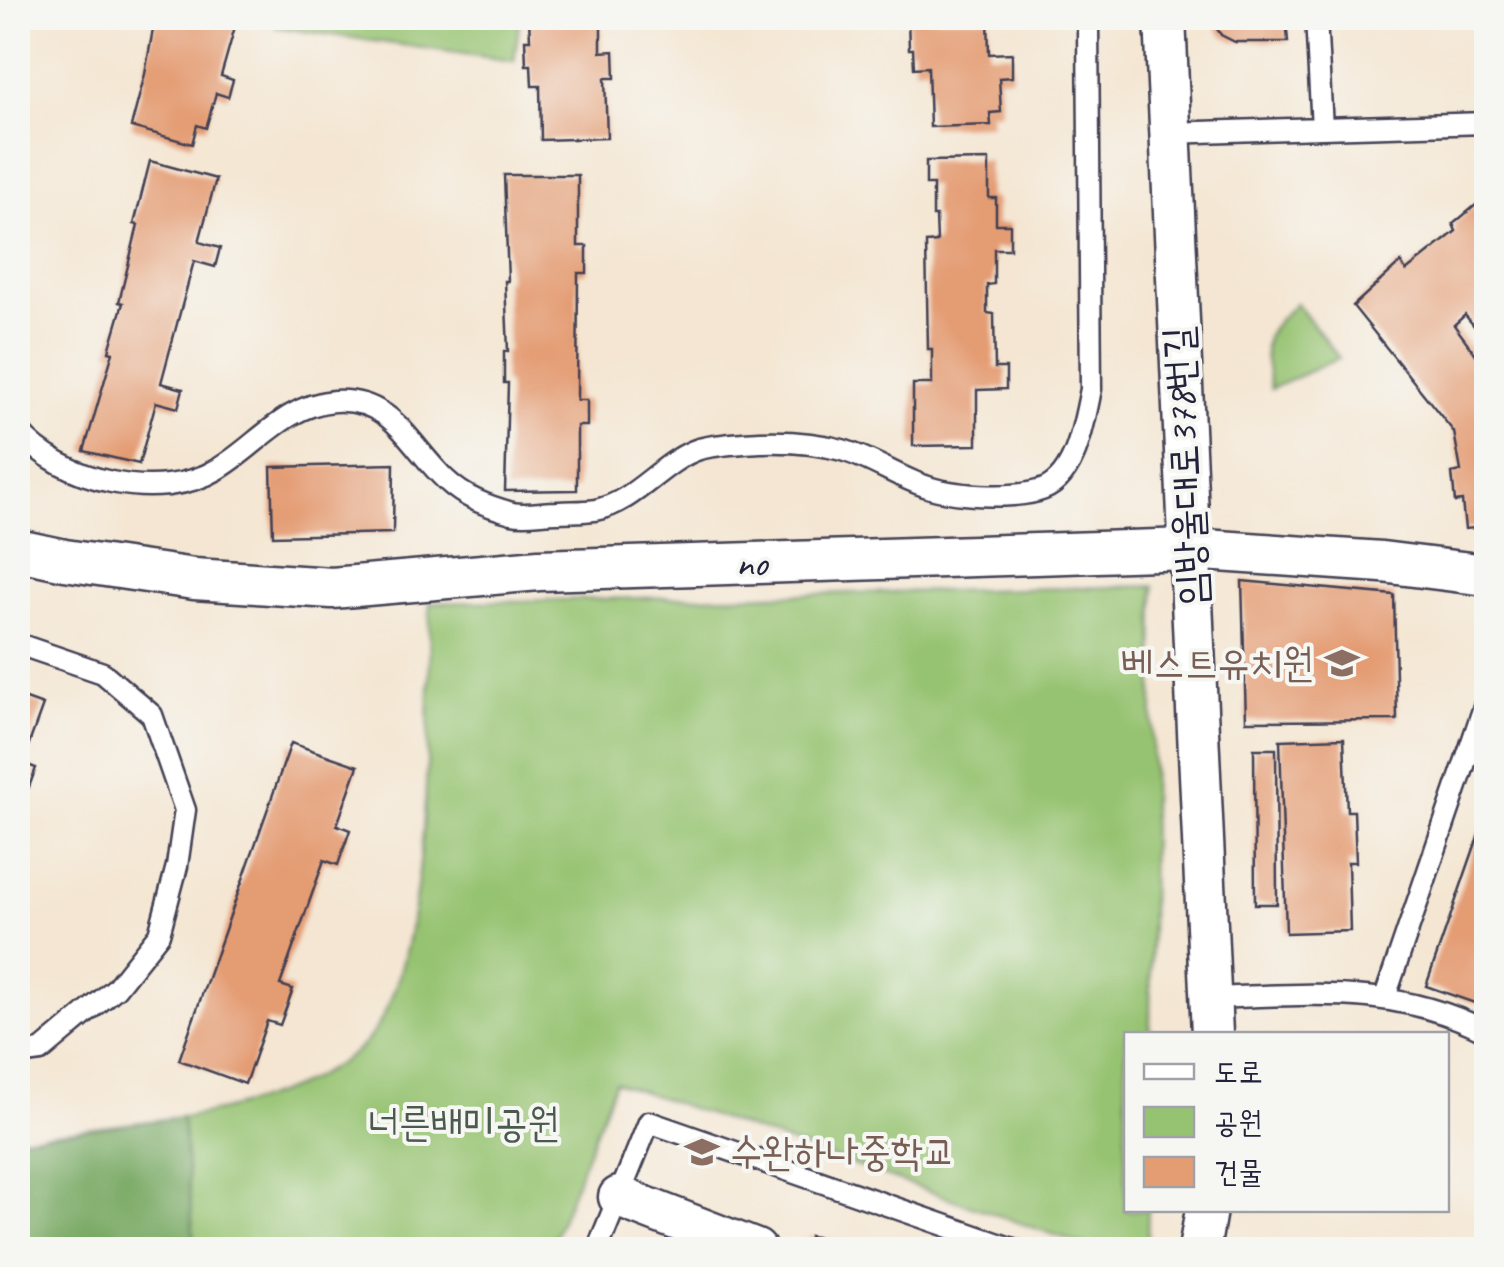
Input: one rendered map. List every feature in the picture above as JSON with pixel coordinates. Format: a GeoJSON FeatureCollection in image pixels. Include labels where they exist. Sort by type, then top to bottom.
{"type":"FeatureCollection","features":[{"type":"Feature","properties":{"kind":"street","name":"임방울대로378번길"},"geometry":{"type":"LineString","coordinates":[[1165,18],[1211,1016]]}},
{"type":"Feature","properties":{"kind":"street","name":"no"},"geometry":{"type":"LineString","coordinates":[[18,550],[194,578],[332,588],[538,570],[1189,549],[1382,562],[1486,576]]}},
{"type":"Feature","properties":{"kind":"street"},"geometry":{"type":"LineString","coordinates":[[619,1197],[756,1250]]}},
{"type":"Feature","properties":{"kind":"street"},"geometry":{"type":"LineString","coordinates":[[1199,1250],[1206,1212]]}},
{"type":"Feature","properties":{"kind":"lane"},"geometry":{"type":"LineString","coordinates":[[1316,18],[1322,128]]}},
{"type":"Feature","properties":{"kind":"lane"},"geometry":{"type":"LineString","coordinates":[[18,430],[26,441],[104,483],[187,483],[220,468],[266,430],[306,408],[335,401],[363,402],[400,425],[447,481],[478,503],[518,514],[596,510],[617,502],[698,450],[758,442],[804,442],[844,450],[926,487],[966,494],[1039,492],[1057,483],[1067,466],[1082,434],[1091,389],[1088,25]]}},
{"type":"Feature","properties":{"kind":"lane"},"geometry":{"type":"LineString","coordinates":[[1169,133],[1486,123]]}},
{"type":"Feature","properties":{"kind":"lane"},"geometry":{"type":"LineString","coordinates":[[18,644],[103,673],[152,716],[185,810],[177,866],[159,934],[116,988],[41,1050],[18,1054]]}},
{"type":"Feature","properties":{"kind":"lane"},"geometry":{"type":"LineString","coordinates":[[1385,997],[1486,701]]}},
{"type":"Feature","properties":{"kind":"lane"},"geometry":{"type":"LineString","coordinates":[[1211,1016],[1353,994],[1385,997],[1454,1014],[1486,1031]]}},
{"type":"Feature","properties":{"kind":"lane"},"geometry":{"type":"LineString","coordinates":[[596,1250],[650,1122],[1016,1250]]}},
{"type":"Feature","properties":{"kind":"green space"},"geometry":{"type":"Polygon","coordinates":[[[277,18],[520,18],[514,61],[276,27],[277,18]]]}},
{"type":"Feature","properties":{"kind":"green space"},"geometry":{"type":"Polygon","coordinates":[[[702,18],[821,18],[815,28],[702,27],[702,18]]]}},
{"type":"Feature","properties":{"kind":"green space"},"geometry":{"type":"Polygon","coordinates":[[[1296,303],[1339,358],[1271,389],[1266,341],[1296,303]]]}},
{"type":"Feature","properties":{"kind":"green space","name":"너른배미공원"},"geometry":{"type":"Polygon","coordinates":[[[1154,586],[1150,1032],[1124,1032],[1124,1212],[1148,1212],[1147,1249],[1095,1249],[615,1082],[554,1238],[580,1249],[18,1249],[18,1138],[148,1123],[236,1107],[318,1076],[354,1053],[381,1020],[400,971],[414,910],[422,842],[430,603],[1154,586]]]}},
{"type":"Feature","properties":{"kind":"green space"},"geometry":{"type":"Polygon","coordinates":[[[182,1117],[195,1249],[18,1249],[18,1138],[182,1117]]]}},
{"type":"Feature","properties":{"kind":"building"},"geometry":{"type":"Polygon","coordinates":[[[155,18],[223,18],[236,23],[221,76],[233,80],[228,97],[216,93],[206,128],[197,125],[192,144],[131,127],[155,18]]]}},
{"type":"Feature","properties":{"kind":"building"},"geometry":{"type":"Polygon","coordinates":[[[529,18],[601,18],[601,52],[614,51],[615,78],[605,78],[607,138],[541,140],[540,86],[532,86],[531,65],[526,65],[529,18]]]}},
{"type":"Feature","properties":{"kind":"building"},"geometry":{"type":"Polygon","coordinates":[[[908,18],[988,18],[989,54],[1012,53],[1012,77],[999,78],[1001,112],[990,113],[991,125],[930,127],[928,67],[914,68],[908,18]]]}},
{"type":"Feature","properties":{"kind":"building"},"geometry":{"type":"Polygon","coordinates":[[[1210,18],[1286,18],[1288,42],[1235,42],[1221,35],[1210,18]]]}},
{"type":"Feature","properties":{"kind":"building"},"geometry":{"type":"Polygon","coordinates":[[[989,160],[989,198],[996,198],[996,224],[1010,224],[1010,249],[994,249],[994,284],[987,285],[987,313],[994,314],[995,368],[1006,368],[1006,389],[977,390],[977,445],[913,446],[913,384],[932,384],[926,243],[937,242],[933,185],[926,185],[926,161],[989,160]]]}},
{"type":"Feature","properties":{"kind":"building"},"geometry":{"type":"Polygon","coordinates":[[[150,161],[216,179],[199,242],[220,248],[215,267],[194,261],[161,383],[183,389],[178,408],[156,402],[139,464],[84,451],[113,352],[109,351],[123,303],[119,302],[150,161]]]}},
{"type":"Feature","properties":{"kind":"building"},"geometry":{"type":"Polygon","coordinates":[[[504,175],[578,175],[578,246],[587,246],[587,273],[578,273],[577,400],[587,400],[587,426],[577,426],[577,490],[505,491],[508,281],[504,175]]]}},
{"type":"Feature","properties":{"kind":"building"},"geometry":{"type":"Polygon","coordinates":[[[1477,204],[1486,210],[1486,315],[1474,326],[1465,315],[1454,325],[1486,368],[1486,527],[1465,529],[1462,501],[1455,502],[1452,473],[1461,471],[1454,432],[1353,306],[1401,262],[1406,271],[1456,231],[1453,224],[1477,204]]]}},
{"type":"Feature","properties":{"kind":"building"},"geometry":{"type":"Polygon","coordinates":[[[394,464],[393,533],[273,536],[271,467],[394,464]]]}},
{"type":"Feature","properties":{"kind":"building"},"geometry":{"type":"Polygon","coordinates":[[[1242,581],[1394,595],[1397,720],[1246,721],[1242,581]]]}},
{"type":"Feature","properties":{"kind":"building"},"geometry":{"type":"Polygon","coordinates":[[[18,696],[43,705],[22,763],[36,768],[23,803],[18,801],[18,696]]]}},
{"type":"Feature","properties":{"kind":"building"},"geometry":{"type":"Polygon","coordinates":[[[1344,738],[1347,811],[1354,811],[1356,862],[1348,862],[1350,931],[1286,933],[1280,740],[1344,738]]]}},
{"type":"Feature","properties":{"kind":"building"},"geometry":{"type":"Polygon","coordinates":[[[291,743],[358,766],[337,825],[350,830],[338,865],[324,860],[280,985],[293,989],[280,1025],[267,1021],[245,1084],[179,1060],[291,743]]]}},
{"type":"Feature","properties":{"kind":"building"},"geometry":{"type":"Polygon","coordinates":[[[1254,749],[1276,749],[1277,904],[1255,904],[1254,749]]]}},
{"type":"Feature","properties":{"kind":"building"},"geometry":{"type":"Polygon","coordinates":[[[1486,814],[1486,1007],[1426,986],[1486,814]]]}},
{"type":"Feature","properties":{"kind":"building"},"geometry":{"type":"Polygon","coordinates":[[[809,1236],[872,1245],[871,1250],[807,1250],[809,1236]]]}},
{"type":"Feature","properties":{"kind":"place","name":"베스트유치원"},"geometry":{"type":"Point","coordinates":[1342,663]}},
{"type":"Feature","properties":{"kind":"place","name":"수완하나중학교"},"geometry":{"type":"Point","coordinates":[702,1152]}}]}
